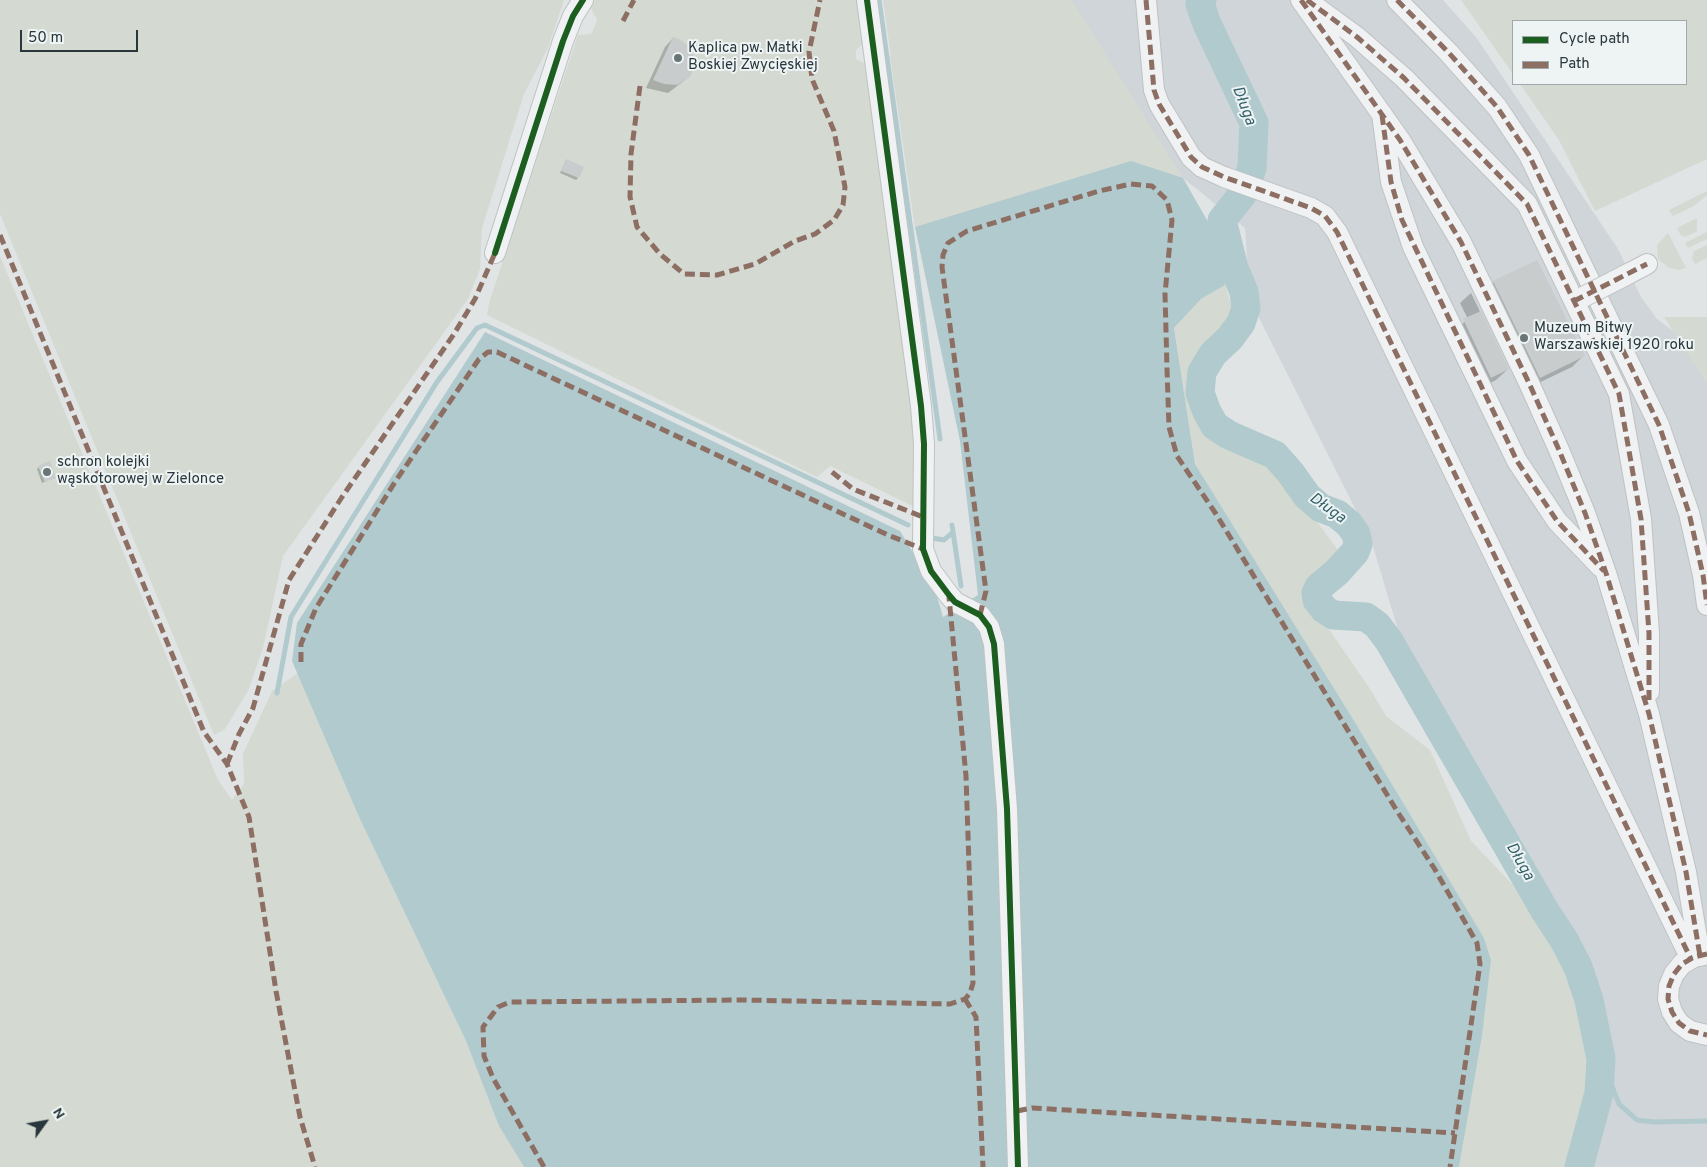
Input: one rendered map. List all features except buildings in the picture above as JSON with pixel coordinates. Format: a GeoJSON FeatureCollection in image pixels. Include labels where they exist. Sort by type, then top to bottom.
{"type":"FeatureCollection","features":[{"type":"Feature","properties":{"kind":"street"},"geometry":{"type":"LineString","coordinates":[[495,253],[563,41],[583,0]]}},
{"type":"Feature","properties":{"kind":"street"},"geometry":{"type":"LineString","coordinates":[[867,0],[921,406],[924,444],[923,549],[931,571],[955,602],[980,615],[989,627],[994,644],[1007,809],[1018,1167]]}},
{"type":"Feature","properties":{"kind":"street"},"geometry":{"type":"LineString","coordinates":[[1146,0],[1154,90],[1159,104],[1191,157],[1202,167],[1224,177],[1311,208],[1325,216],[1337,232],[1699,956]]}},
{"type":"Feature","properties":{"kind":"street"},"geometry":{"type":"LineString","coordinates":[[1301,0],[1382,112],[1461,242],[1530,383],[1585,513],[1606,573],[1648,714],[1686,872],[1699,956]]}},
{"type":"Feature","properties":{"kind":"street"},"geometry":{"type":"LineString","coordinates":[[1307,0],[1350,32],[1404,78],[1527,204],[1578,299],[1619,394],[1633,466],[1646,580],[1649,633],[1648,714]]}},
{"type":"Feature","properties":{"kind":"street"},"geometry":{"type":"LineString","coordinates":[[1397,0],[1449,52],[1497,107],[1530,155],[1659,424],[1689,513],[1703,575],[1707,605]]}},
{"type":"Feature","properties":{"kind":"street"},"geometry":{"type":"LineString","coordinates":[[1382,112],[1391,182],[1402,220],[1513,453],[1557,521],[1606,573]]}},
{"type":"Feature","properties":{"kind":"street"},"geometry":{"type":"LineString","coordinates":[[1578,299],[1638,269]]}},
{"type":"Feature","properties":{"kind":"street"},"geometry":{"type":"LineString","coordinates":[[1699,956],[1682,964],[1674,974],[1669,986],[1668,999],[1672,1012],[1679,1023],[1690,1031],[1707,1035]]}},
{"type":"Feature","properties":{"kind":"shaded area"},"geometry":{"type":"Polygon","coordinates":[[[0,0],[564,0],[548,48],[524,94],[482,228],[480,269],[468,299],[283,556],[263,648],[248,691],[225,729],[214,735],[0,214],[0,0]]]}},
{"type":"Feature","properties":{"kind":"shaded area"},"geometry":{"type":"Polygon","coordinates":[[[595,0],[861,0],[867,40],[856,50],[856,59],[869,66],[913,403],[919,509],[830,466],[817,477],[487,315],[489,303],[578,35],[591,34],[595,26],[597,19],[590,7],[595,0]]]}},
{"type":"Feature","properties":{"kind":"shaded area"},"geometry":{"type":"Polygon","coordinates":[[[883,0],[1072,0],[1183,178],[1131,161],[915,227],[883,0]]]}},
{"type":"Feature","properties":{"kind":"shaded area","name":"Muzeum Bitwy Warszawskiej 1920 roku"},"geometry":{"type":"Polygon","coordinates":[[[950,0],[1443,0],[1476,37],[1618,249],[1641,297],[1657,319],[1673,331],[1707,383],[1707,1167],[1592,1167],[1608,1100],[1608,1031],[1603,1003],[1587,961],[1399,633],[1371,540],[1250,300],[1245,228],[1183,178],[971,211],[915,227],[890,55],[914,68],[950,0]]]}},
{"type":"Feature","properties":{"kind":"shaded area"},"geometry":{"type":"Polygon","coordinates":[[[1461,0],[1707,0],[1707,159],[1595,211],[1559,140],[1521,85],[1687,85],[1687,20],[1512,20],[1512,73],[1461,0]]]}},
{"type":"Feature","properties":{"kind":"shaded area"},"geometry":{"type":"Polygon","coordinates":[[[1707,191],[1707,195],[1694,206],[1673,216],[1669,210],[1707,191]]]}},
{"type":"Feature","properties":{"kind":"shaded area"},"geometry":{"type":"Polygon","coordinates":[[[1697,218],[1697,231],[1685,237],[1680,234],[1677,228],[1697,218]]]}},
{"type":"Feature","properties":{"kind":"shaded area"},"geometry":{"type":"Polygon","coordinates":[[[1707,232],[1707,239],[1688,248],[1685,243],[1707,232]]]}},
{"type":"Feature","properties":{"kind":"shaded area"},"geometry":{"type":"Polygon","coordinates":[[[1668,233],[1686,268],[1680,270],[1669,268],[1658,259],[1657,245],[1668,233]]]}},
{"type":"Feature","properties":{"kind":"shaded area"},"geometry":{"type":"Polygon","coordinates":[[[1707,245],[1707,258],[1695,264],[1692,258],[1694,251],[1707,245]]]}},
{"type":"Feature","properties":{"kind":"shaded area"},"geometry":{"type":"Polygon","coordinates":[[[0,256],[218,780],[232,800],[244,784],[243,754],[272,691],[298,673],[359,817],[466,1041],[499,1126],[524,1167],[0,1167],[0,256]]]}},
{"type":"Feature","properties":{"kind":"shaded area"},"geometry":{"type":"Polygon","coordinates":[[[1225,285],[1232,308],[1226,332],[1202,351],[1191,384],[1198,423],[1222,444],[1276,467],[1338,550],[1331,564],[1313,576],[1302,590],[1370,689],[1386,716],[1430,750],[1471,841],[1513,885],[1573,980],[1589,1050],[1588,1095],[1570,1167],[1459,1167],[1482,1036],[1491,960],[1484,938],[1353,719],[1195,464],[1174,328],[1201,299],[1225,285]]]}},
{"type":"Feature","properties":{"kind":"shaded area"},"geometry":{"type":"Polygon","coordinates":[[[1664,317],[1707,317],[1707,383],[1673,331],[1664,317]]]}},
{"type":"Feature","properties":{"kind":"water"},"geometry":{"type":"Polygon","coordinates":[[[1131,161],[1183,178],[1212,229],[1225,285],[1201,299],[1174,328],[1195,464],[1353,719],[1484,938],[1491,960],[1482,1036],[1459,1167],[524,1167],[499,1126],[466,1041],[359,817],[292,661],[297,623],[485,332],[900,531],[935,589],[943,617],[978,595],[960,441],[915,227],[1131,161]]]}},
{"type":"Feature","properties":{"kind":"waterway"},"geometry":{"type":"LineString","coordinates":[[879,0],[940,439]]}},
{"type":"Feature","properties":{"kind":"waterway","name":"Długa"},"geometry":{"type":"LineString","coordinates":[[1202,0],[1200,4],[1207,24],[1254,123],[1252,168],[1242,195],[1222,220],[1234,268],[1244,292],[1246,308],[1241,323],[1230,338],[1213,354],[1202,372],[1200,393],[1215,426],[1229,435],[1275,455],[1307,496],[1321,508],[1337,514],[1349,524],[1356,534],[1358,544],[1355,552],[1337,572],[1319,587],[1316,593],[1317,600],[1324,609],[1333,615],[1366,617],[1377,625],[1389,641],[1578,967],[1589,1000],[1601,1059],[1599,1093],[1579,1167]]}},
{"type":"Feature","properties":{"kind":"waterway"},"geometry":{"type":"LineString","coordinates":[[277,693],[291,617],[437,382],[477,328],[485,325],[908,525]]}},
{"type":"Feature","properties":{"kind":"waterway"},"geometry":{"type":"LineString","coordinates":[[952,525],[961,586]]}},
{"type":"Feature","properties":{"kind":"waterway"},"geometry":{"type":"LineString","coordinates":[[932,538],[944,540],[953,532]]}},
{"type":"Feature","properties":{"kind":"waterway"},"geometry":{"type":"LineString","coordinates":[[1601,1059],[1619,1104],[1637,1120],[1654,1122],[1707,1121]]}},
{"type":"Feature","properties":{"kind":"marked path"},"geometry":{"type":"LineString","coordinates":[[623,21],[634,0]]}},
{"type":"Feature","properties":{"kind":"marked path"},"geometry":{"type":"LineString","coordinates":[[640,86],[631,154],[630,197],[637,227],[660,254],[684,274],[717,275],[755,264],[795,241],[815,234],[834,220],[843,205],[845,187],[834,131],[812,79],[809,52],[820,0]]}},
{"type":"Feature","properties":{"kind":"marked path"},"geometry":{"type":"LineString","coordinates":[[1146,0],[1154,90],[1159,104],[1191,157],[1202,167],[1224,177],[1311,208],[1325,216],[1337,232],[1691,959]]}},
{"type":"Feature","properties":{"kind":"marked path"},"geometry":{"type":"LineString","coordinates":[[1301,0],[1400,140],[1461,242],[1559,450],[1585,513],[1606,573],[1649,714],[1686,872],[1700,956]]}},
{"type":"Feature","properties":{"kind":"marked path"},"geometry":{"type":"LineString","coordinates":[[1307,0],[1357,37],[1404,78],[1527,204],[1619,394],[1641,519],[1649,633],[1649,704]]}},
{"type":"Feature","properties":{"kind":"marked path"},"geometry":{"type":"LineString","coordinates":[[1397,0],[1449,53],[1497,107],[1529,155],[1659,425],[1689,513],[1703,575],[1707,605]]}},
{"type":"Feature","properties":{"kind":"marked path"},"geometry":{"type":"LineString","coordinates":[[1382,115],[1391,182],[1402,220],[1517,461],[1557,521],[1604,571]]}},
{"type":"Feature","properties":{"kind":"marked path"},"geometry":{"type":"LineString","coordinates":[[980,615],[986,591],[942,267],[943,255],[948,243],[967,231],[1099,191],[1131,184],[1152,186],[1167,200],[1172,220],[1165,294],[1169,427],[1177,456],[1216,514],[1397,811],[1434,868],[1477,943],[1480,964],[1450,1167]]}},
{"type":"Feature","properties":{"kind":"marked path"},"geometry":{"type":"LineString","coordinates":[[0,235],[204,732],[227,764],[249,817],[276,991],[300,1117],[315,1167]]}},
{"type":"Feature","properties":{"kind":"marked path"},"geometry":{"type":"LineString","coordinates":[[227,764],[239,734],[253,708],[289,580],[342,497],[454,334],[475,299],[495,253]]}},
{"type":"Feature","properties":{"kind":"marked path"},"geometry":{"type":"LineString","coordinates":[[1574,301],[1647,264]]}},
{"type":"Feature","properties":{"kind":"marked path"},"geometry":{"type":"LineString","coordinates":[[301,662],[301,644],[316,608],[395,482],[479,359],[488,352],[497,352],[888,535],[923,549]]}},
{"type":"Feature","properties":{"kind":"marked path"},"geometry":{"type":"LineString","coordinates":[[832,472],[853,489],[923,517]]}},
{"type":"Feature","properties":{"kind":"marked path"},"geometry":{"type":"LineString","coordinates":[[544,1167],[493,1078],[484,1056],[483,1027],[498,1007],[510,1002],[744,1000],[950,1004],[965,999],[970,993],[973,983],[966,776],[949,597]]}},
{"type":"Feature","properties":{"kind":"marked path"},"geometry":{"type":"LineString","coordinates":[[1707,954],[1694,957],[1682,964],[1674,974],[1669,986],[1668,999],[1672,1012],[1679,1023],[1690,1031],[1707,1035]]}},
{"type":"Feature","properties":{"kind":"marked path"},"geometry":{"type":"LineString","coordinates":[[965,999],[976,1017],[983,1167]]}},
{"type":"Feature","properties":{"kind":"marked path"},"geometry":{"type":"LineString","coordinates":[[1017,1111],[1032,1108],[1455,1133]]}},
{"type":"Feature","properties":{"kind":"cycle path"},"geometry":{"type":"LineString","coordinates":[[495,253],[563,41],[573,16],[583,0]]}},
{"type":"Feature","properties":{"kind":"cycle path"},"geometry":{"type":"LineString","coordinates":[[867,0],[921,406],[924,444],[923,549],[931,571],[955,602],[980,615],[989,627],[994,644],[1007,809],[1018,1167]]}},
{"type":"Feature","properties":{"kind":"place","name":"Kaplica pw. Matki Boskiej Zwycięskiej"},"geometry":{"type":"Point","coordinates":[678,58]}},
{"type":"Feature","properties":{"kind":"place","name":"Muzeum Bitwy Warszawskiej 1920 roku"},"geometry":{"type":"Point","coordinates":[1524,338]}},
{"type":"Feature","properties":{"kind":"place","name":"schron kolejki wąskotorowej w Zielonce"},"geometry":{"type":"Point","coordinates":[47,472]}}]}
